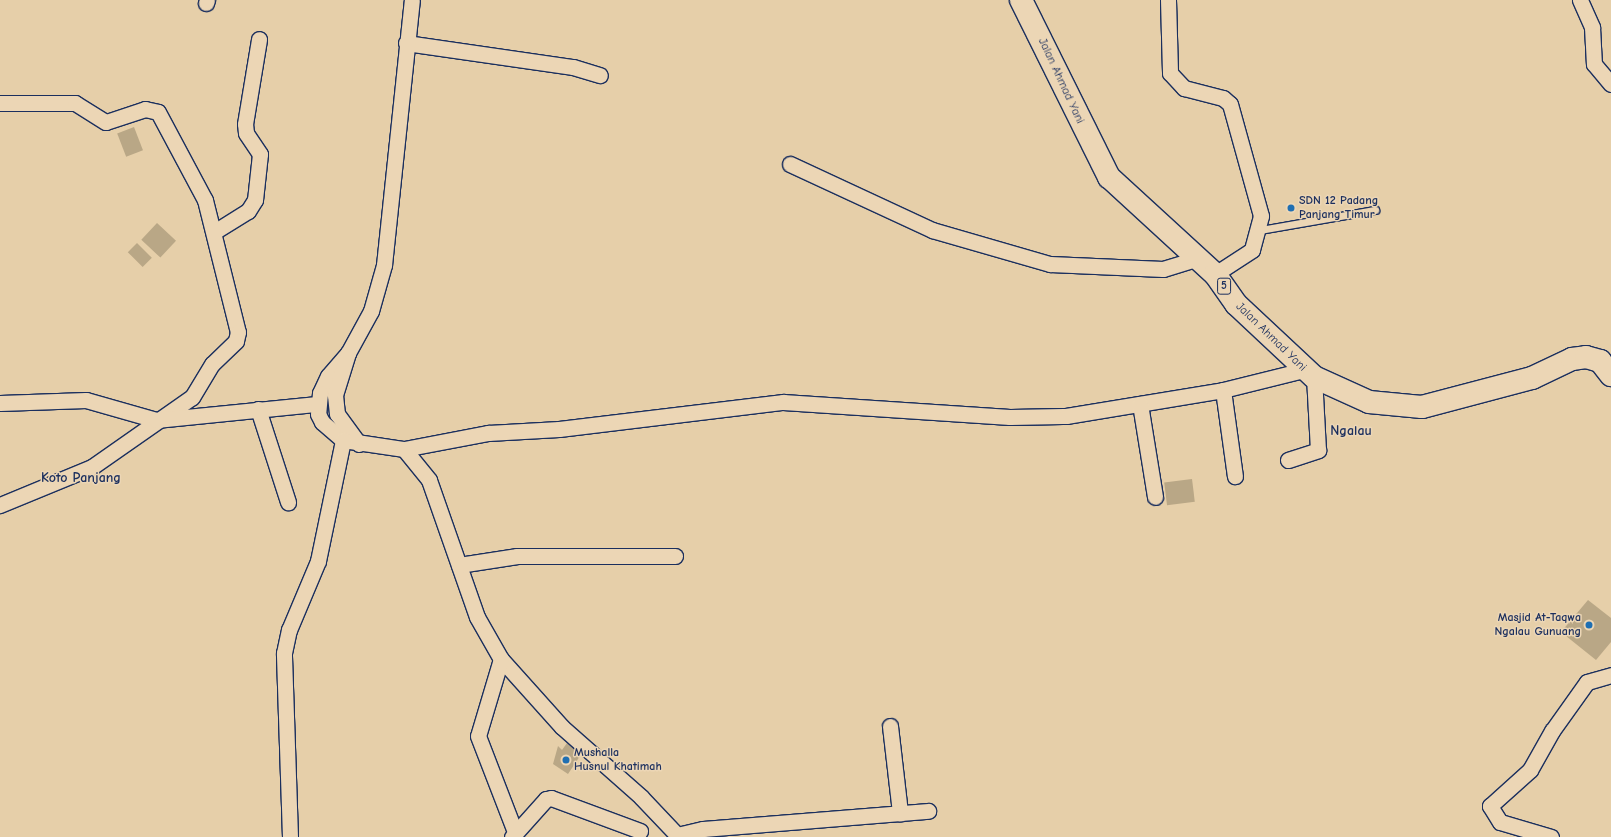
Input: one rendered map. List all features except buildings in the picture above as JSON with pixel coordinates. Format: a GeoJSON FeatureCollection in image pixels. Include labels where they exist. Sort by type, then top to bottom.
{"type":"FeatureCollection","features":[{"type":"Feature","properties":{"kind":"highway","name":"Jalan Ahmad Yani"},"geometry":{"type":"LineString","coordinates":[[1021,0],[1109,178],[1199,258],[1215,274],[1236,304],[1309,374],[1369,402],[1422,406],[1532,378],[1572,360],[1594,358],[1611,375]]}},
{"type":"Feature","properties":{"kind":"street"},"geometry":{"type":"LineString","coordinates":[[359,444],[337,414],[335,395],[348,354],[371,311],[388,246],[406,43],[412,0]]}},
{"type":"Feature","properties":{"kind":"street"},"geometry":{"type":"LineString","coordinates":[[1168,0],[1170,73],[1184,88],[1223,98],[1230,104],[1261,216],[1260,230],[1248,254],[1215,274]]}},
{"type":"Feature","properties":{"kind":"street"},"geometry":{"type":"LineString","coordinates":[[1580,0],[1592,27],[1594,64],[1611,84]]}},
{"type":"Feature","properties":{"kind":"street"},"geometry":{"type":"LineString","coordinates":[[214,232],[248,211],[255,200],[260,154],[246,133],[245,124],[259,39]]}},
{"type":"Feature","properties":{"kind":"street"},"geometry":{"type":"LineString","coordinates":[[406,43],[573,66],[600,75]]}},
{"type":"Feature","properties":{"kind":"street"},"geometry":{"type":"LineString","coordinates":[[0,103],[75,103],[106,122],[152,109],[158,112],[206,200],[237,337],[212,364],[197,393],[156,420],[92,467],[0,505]]}},
{"type":"Feature","properties":{"kind":"street"},"geometry":{"type":"LineString","coordinates":[[790,164],[932,230],[1050,264],[1163,269],[1199,258]]}},
{"type":"Feature","properties":{"kind":"street"},"geometry":{"type":"LineString","coordinates":[[348,354],[328,376],[317,404],[322,422],[343,440],[359,444],[404,449],[488,434],[559,429],[783,402],[1010,416],[1066,416],[1309,374],[1318,450],[1288,460]]}},
{"type":"Feature","properties":{"kind":"street"},"geometry":{"type":"LineString","coordinates":[[1223,390],[1235,476]]}},
{"type":"Feature","properties":{"kind":"street"},"geometry":{"type":"LineString","coordinates":[[0,403],[86,400],[156,420],[317,404]]}},
{"type":"Feature","properties":{"kind":"street"},"geometry":{"type":"LineString","coordinates":[[1140,404],[1155,497]]}},
{"type":"Feature","properties":{"kind":"street"},"geometry":{"type":"LineString","coordinates":[[258,410],[288,502]]}},
{"type":"Feature","properties":{"kind":"street"},"geometry":{"type":"LineString","coordinates":[[290,837],[284,653],[288,630],[318,561],[343,440]]}},
{"type":"Feature","properties":{"kind":"street"},"geometry":{"type":"LineString","coordinates":[[404,449],[429,480],[477,617],[501,659],[562,727],[660,816],[678,836],[703,829],[928,811]]}},
{"type":"Feature","properties":{"kind":"street"},"geometry":{"type":"LineString","coordinates":[[459,565],[517,556],[675,556]]}},
{"type":"Feature","properties":{"kind":"street"},"geometry":{"type":"LineString","coordinates":[[501,659],[478,736],[514,834],[546,799],[551,798],[637,834],[660,816]]}},
{"type":"Feature","properties":{"kind":"street"},"geometry":{"type":"LineString","coordinates":[[1551,837],[1500,822],[1490,806],[1530,770],[1587,682],[1611,675]]}},
{"type":"Feature","properties":{"kind":"street"},"geometry":{"type":"LineString","coordinates":[[890,726],[900,814]]}},
{"type":"Feature","properties":{"kind":"lane"},"geometry":{"type":"LineString","coordinates":[[1260,230],[1375,210]]}},
{"type":"Feature","properties":{"kind":"place","name":"SDN 12 Padang Panjang Timur"},"geometry":{"type":"Point","coordinates":[1291,208]}},
{"type":"Feature","properties":{"kind":"place","name":"Masjid At-Taqwa Ngalau Gunuang"},"geometry":{"type":"Point","coordinates":[1589,625]}},
{"type":"Feature","properties":{"kind":"place","name":"Mushalla Husnul Khatimah"},"geometry":{"type":"Point","coordinates":[566,760]}},
{"type":"Feature","properties":{"kind":"district","name":"Ngalau"},"geometry":{"type":"Point","coordinates":[1351,431]}},
{"type":"Feature","properties":{"kind":"district","name":"Koto Panjang"},"geometry":{"type":"Point","coordinates":[81,478]}}]}
